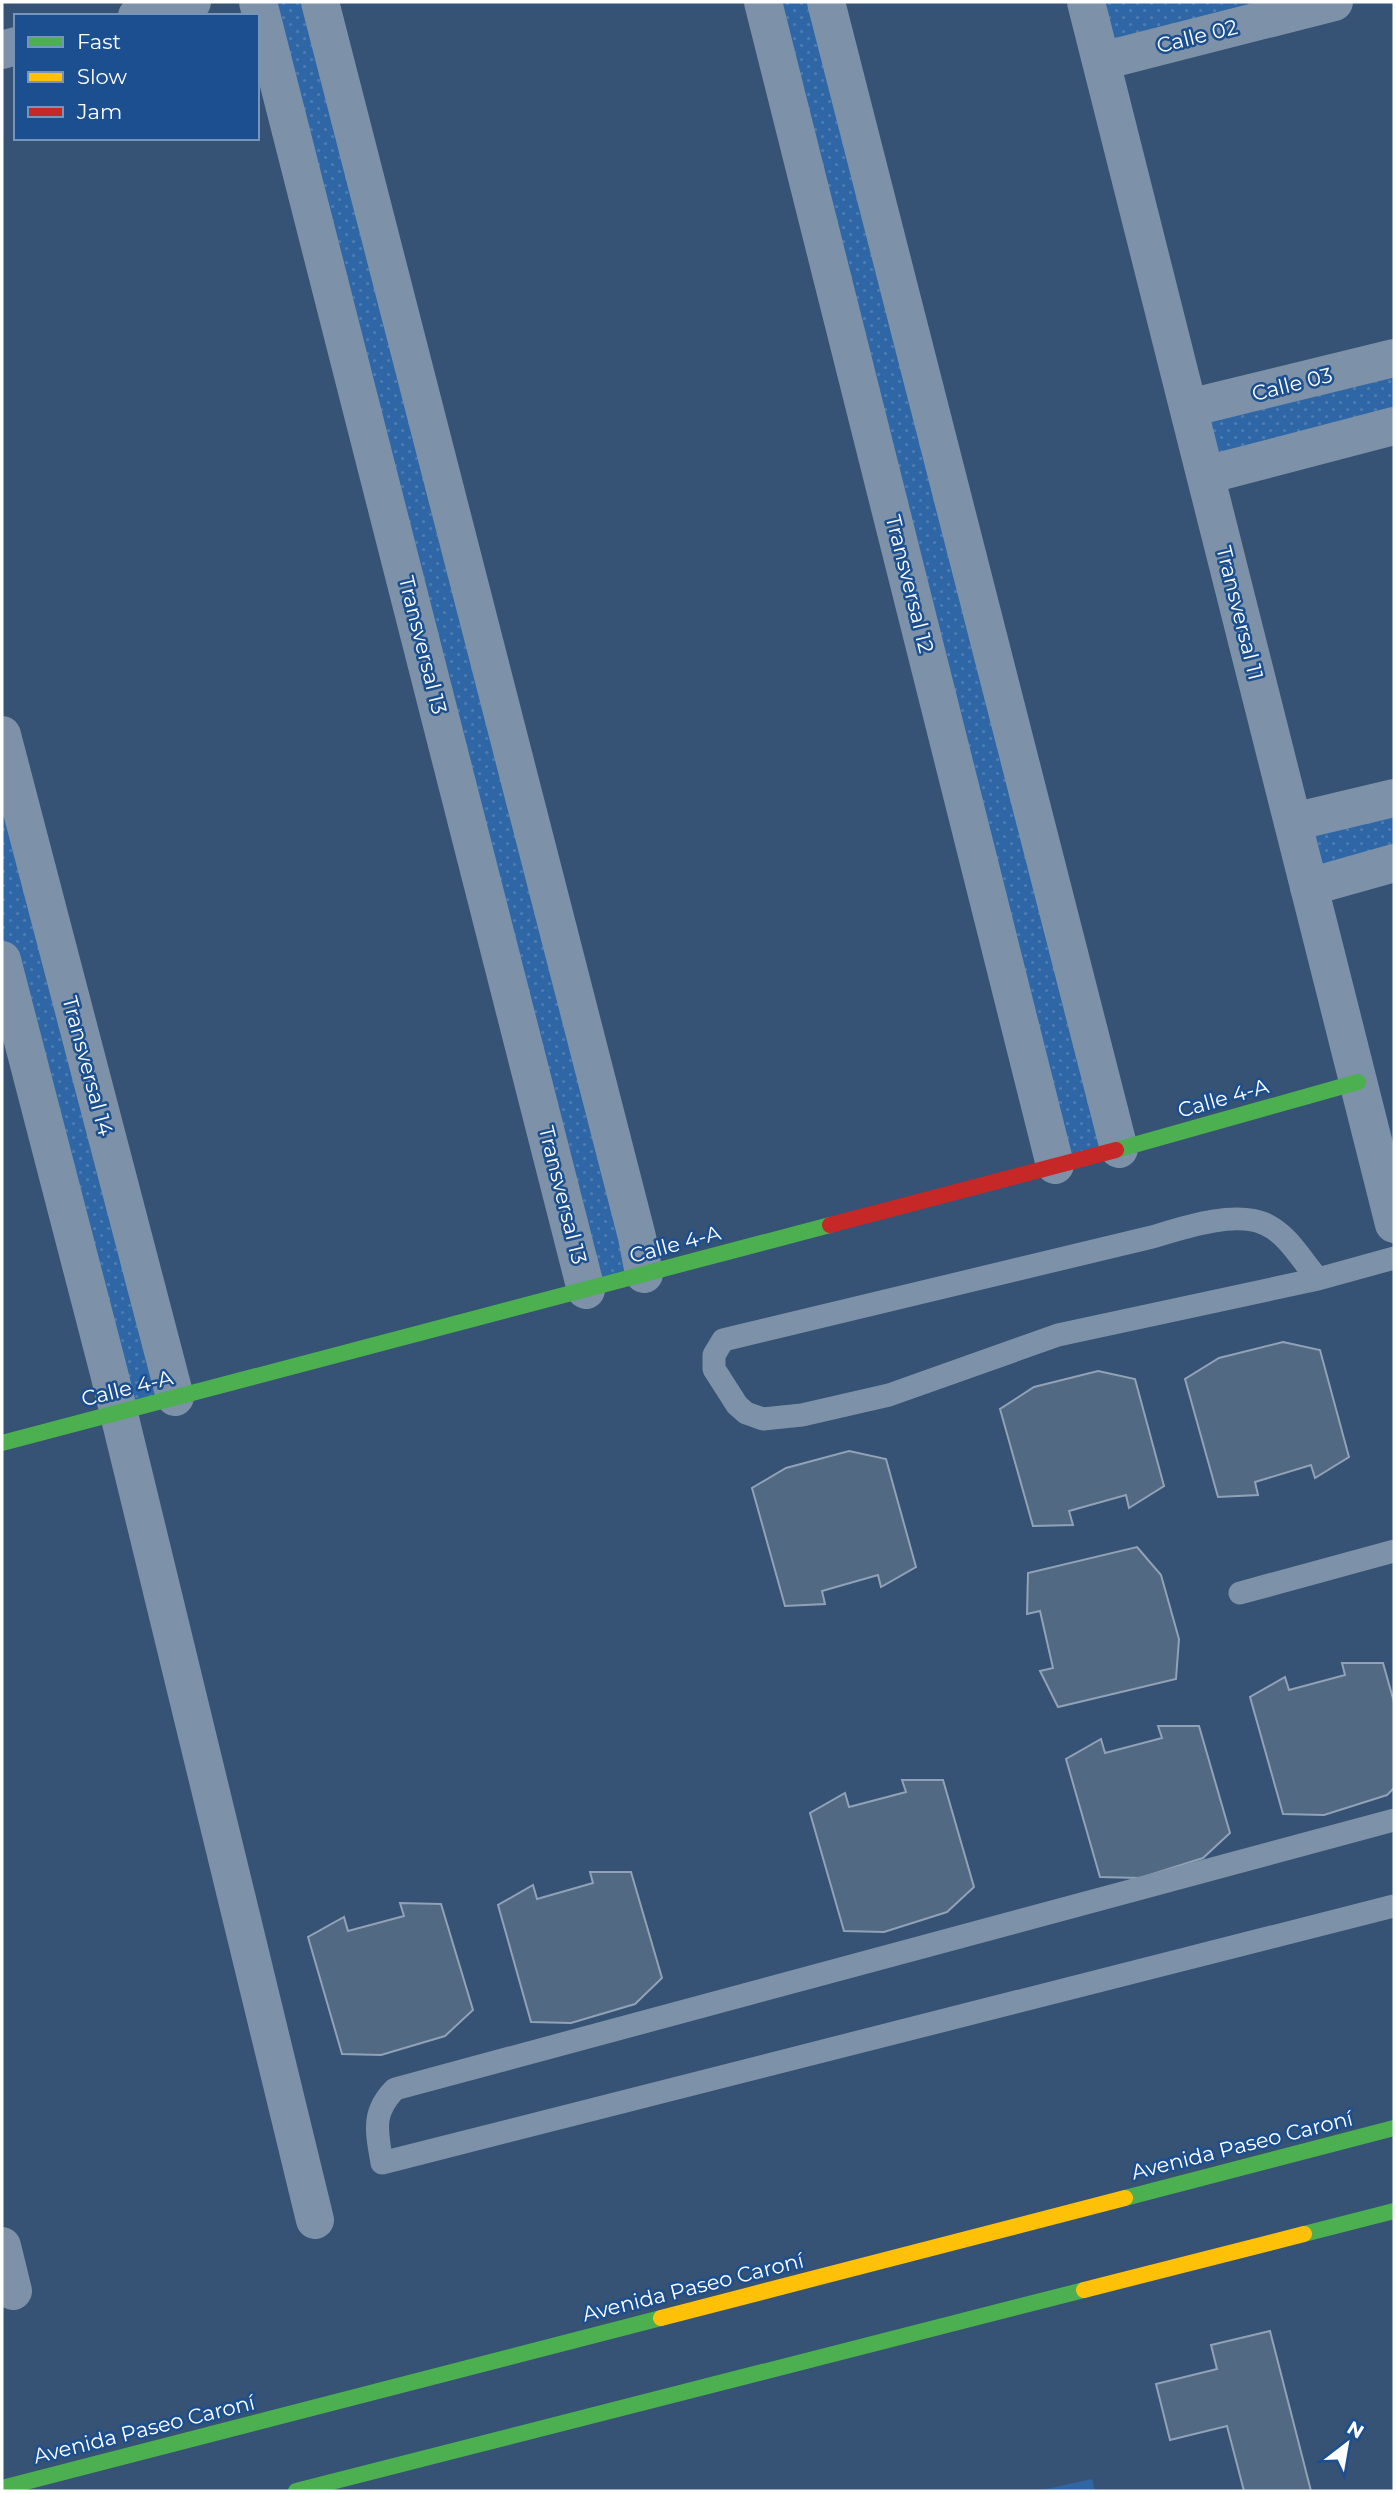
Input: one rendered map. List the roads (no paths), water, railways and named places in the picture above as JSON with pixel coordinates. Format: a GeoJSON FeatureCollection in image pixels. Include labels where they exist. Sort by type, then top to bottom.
{"type":"FeatureCollection","features":[{"type":"Feature","properties":{"kind":"street"},"geometry":{"type":"LineString","coordinates":[[145,14],[192,2]]}},
{"type":"Feature","properties":{"kind":"street","name":"Transversal 13"},"geometry":{"type":"LineString","coordinates":[[258,2],[586,1290]]}},
{"type":"Feature","properties":{"kind":"street"},"geometry":{"type":"LineString","coordinates":[[320,2],[644,1274]]}},
{"type":"Feature","properties":{"kind":"street","name":"Transversal 12"},"geometry":{"type":"LineString","coordinates":[[763,2],[1055,1166]]}},
{"type":"Feature","properties":{"kind":"street"},"geometry":{"type":"LineString","coordinates":[[826,2],[1119,1149]]}},
{"type":"Feature","properties":{"kind":"street","name":"Calle 02"},"geometry":{"type":"LineString","coordinates":[[1102,61],[1334,2]]}},
{"type":"Feature","properties":{"kind":"street","name":"Transversal 11"},"geometry":{"type":"LineString","coordinates":[[1092,3],[1102,61],[1394,1224]]}},
{"type":"Feature","properties":{"kind":"street"},"geometry":{"type":"LineString","coordinates":[[337,313],[396,300]]}},
{"type":"Feature","properties":{"kind":"street","name":"Calle 03"},"geometry":{"type":"LineString","coordinates":[[1189,408],[1394,358]]}},
{"type":"Feature","properties":{"kind":"street"},"geometry":{"type":"LineString","coordinates":[[1206,475],[1394,426]]}},
{"type":"Feature","properties":{"kind":"street"},"geometry":{"type":"LineString","coordinates":[[891,509],[951,497]]}},
{"type":"Feature","properties":{"kind":"street"},"geometry":{"type":"LineString","coordinates":[[417,621],[475,610]]}},
{"type":"Feature","properties":{"kind":"street","name":"Transversal 14"},"geometry":{"type":"LineString","coordinates":[[3,742],[175,1397]]}},
{"type":"Feature","properties":{"kind":"street"},"geometry":{"type":"LineString","coordinates":[[1293,822],[1394,798]]}},
{"type":"Feature","properties":{"kind":"street"},"geometry":{"type":"LineString","coordinates":[[1309,887],[1394,863]]}},
{"type":"Feature","properties":{"kind":"street"},"geometry":{"type":"LineString","coordinates":[[2,960],[118,1412],[315,2220]]}},
{"type":"Feature","properties":{"kind":"street"},"geometry":{"type":"LineString","coordinates":[[31,1072],[86,1060]]}},
{"type":"Feature","properties":{"kind":"street","name":"Calle 4-A"},"geometry":{"type":"LineString","coordinates":[[2,1443],[1119,1149],[1358,1082]]}},
{"type":"Feature","properties":{"kind":"street","name":"Avenida Paseo Caroní"},"geometry":{"type":"LineString","coordinates":[[2,2488],[1394,2128]]}},
{"type":"Feature","properties":{"kind":"street"},"geometry":{"type":"LineString","coordinates":[[296,2491],[1394,2211]]}},
{"type":"Feature","properties":{"kind":"street"},"geometry":{"type":"LineString","coordinates":[[2,2246],[13,2291]]}},
{"type":"Feature","properties":{"kind":"lane"},"geometry":{"type":"LineString","coordinates":[[1318,1279],[1286,1239],[1265,1223],[1238,1219],[1192,1225],[1152,1237],[723,1340],[714,1355],[714,1369],[737,1405],[746,1413],[763,1419],[802,1415],[889,1395],[1058,1335],[1318,1279],[1394,1258]]}},
{"type":"Feature","properties":{"kind":"lane"},"geometry":{"type":"LineString","coordinates":[[1240,1593],[1394,1551]]}},
{"type":"Feature","properties":{"kind":"lane"},"geometry":{"type":"LineString","coordinates":[[1394,1820],[395,2089],[377,2115],[382,2163],[1394,1906]]}}]}
